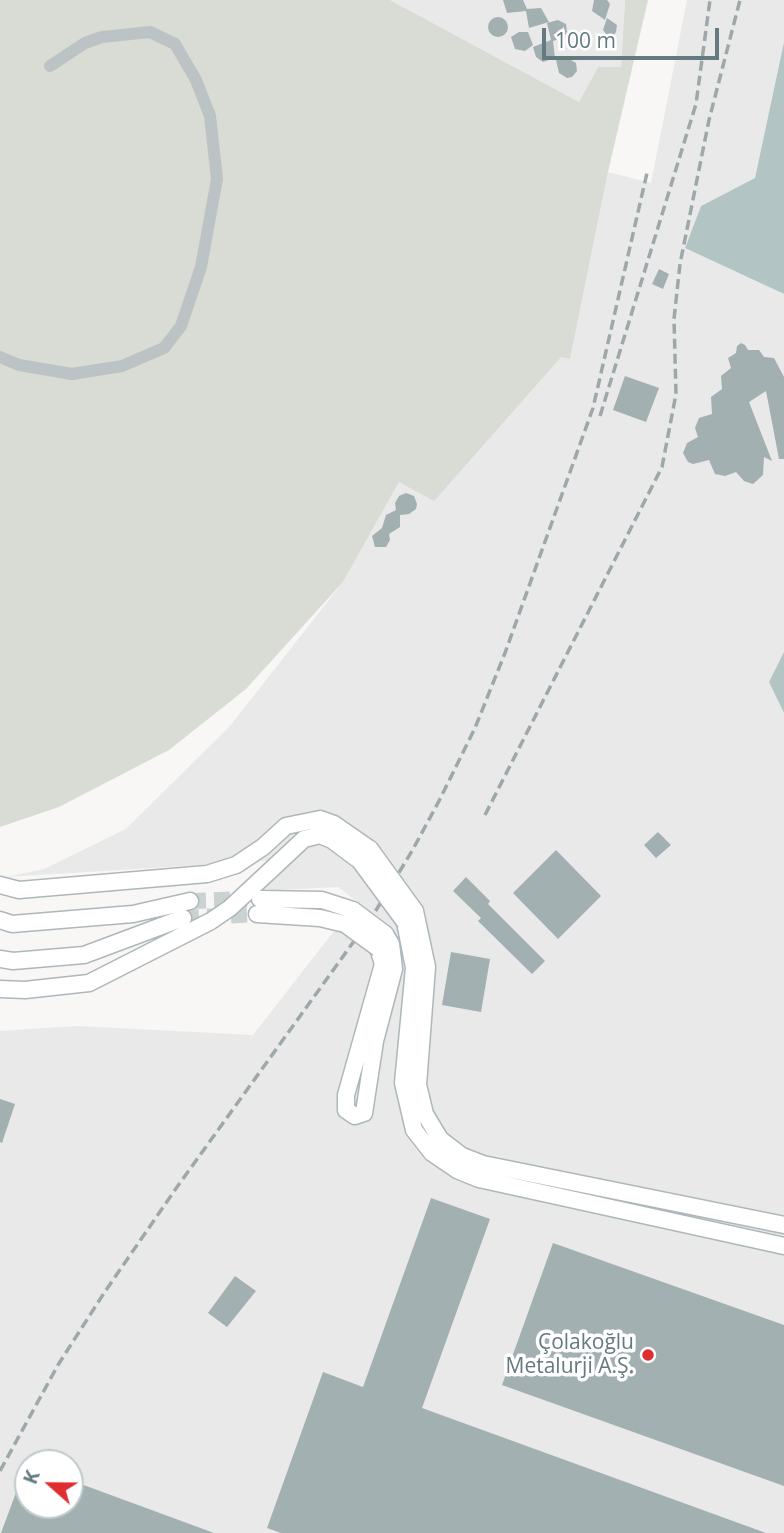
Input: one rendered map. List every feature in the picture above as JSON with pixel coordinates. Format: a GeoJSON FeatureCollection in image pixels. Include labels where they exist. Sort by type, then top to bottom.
{"type":"FeatureCollection","features":[{"type":"Feature","properties":{"kind":"main road"},"geometry":{"type":"LineString","coordinates":[[0,885],[19,890],[207,874],[236,865],[263,847],[286,826],[320,819],[334,824],[365,855],[405,922],[414,968],[403,1083],[414,1130],[436,1146],[457,1170],[479,1179],[784,1246]]}},
{"type":"Feature","properties":{"kind":"main road"},"geometry":{"type":"LineString","coordinates":[[0,989],[24,990],[89,983],[211,921],[230,908],[304,839],[320,835],[365,855]]}},
{"type":"Feature","properties":{"kind":"main road"},"geometry":{"type":"LineString","coordinates":[[382,941],[353,909],[322,900],[258,906],[345,924],[382,941],[391,944],[394,969],[375,1041],[364,1113],[355,1116],[346,1110],[346,1096],[380,977],[383,964],[382,941]]}},
{"type":"Feature","properties":{"kind":"main road"},"geometry":{"type":"LineString","coordinates":[[0,920],[12,924],[132,914],[190,901]]}},
{"type":"Feature","properties":{"kind":"main road"},"geometry":{"type":"LineString","coordinates":[[0,959],[13,961],[83,954],[183,919]]}},
{"type":"Feature","properties":{"kind":"main road"},"geometry":{"type":"LineString","coordinates":[[436,1146],[483,1164],[784,1225]]}},
{"type":"Feature","properties":{"kind":"street"},"geometry":{"type":"LineString","coordinates":[[0,358],[19,365],[72,374],[122,366],[164,348],[181,326],[201,267],[217,179],[210,116],[196,80],[174,44],[150,32],[103,37],[85,43],[50,66]]}},
{"type":"Feature","properties":{"kind":"shaded area"},"geometry":{"type":"Polygon","coordinates":[[[0,0],[390,0],[579,102],[598,67],[621,67],[625,0],[648,0],[608,172],[570,359],[561,357],[434,501],[399,482],[343,582],[246,689],[169,750],[59,807],[0,827],[0,0]]]}},
{"type":"Feature","properties":{"kind":"shaded area"},"geometry":{"type":"Polygon","coordinates":[[[390,0],[625,0],[621,67],[598,67],[579,102],[390,0]]]}},
{"type":"Feature","properties":{"kind":"shaded area"},"geometry":{"type":"Polygon","coordinates":[[[687,0],[784,0],[784,42],[755,178],[701,206],[685,248],[784,294],[784,652],[769,682],[784,713],[784,1533],[0,1533],[0,1031],[77,1026],[253,1035],[338,926],[368,948],[384,923],[338,887],[258,891],[266,861],[6,877],[44,869],[126,829],[230,726],[343,582],[399,482],[561,357],[570,359],[608,172],[651,183],[687,0]]]}},
{"type":"Feature","properties":{"kind":"shaded area"},"geometry":{"type":"Polygon","coordinates":[[[784,42],[784,294],[685,248],[701,206],[755,178],[784,42]]]}},
{"type":"Feature","properties":{"kind":"shaded area"},"geometry":{"type":"Polygon","coordinates":[[[784,652],[784,713],[769,682],[784,652]]]}},
{"type":"Feature","properties":{"kind":"building"},"geometry":{"type":"Polygon","coordinates":[[[503,0],[523,0],[527,9],[541,8],[549,22],[529,28],[526,11],[507,13],[503,0]]]}},
{"type":"Feature","properties":{"kind":"building"},"geometry":{"type":"Polygon","coordinates":[[[594,0],[607,0],[610,4],[605,20],[592,11],[594,0]]]}},
{"type":"Feature","properties":{"kind":"building"},"geometry":{"type":"Polygon","coordinates":[[[498,17],[505,20],[508,27],[505,34],[498,37],[491,34],[488,27],[491,20],[498,17]]]}},
{"type":"Feature","properties":{"kind":"building"},"geometry":{"type":"Polygon","coordinates":[[[607,18],[617,25],[614,35],[607,35],[603,30],[607,18]]]}},
{"type":"Feature","properties":{"kind":"building"},"geometry":{"type":"Polygon","coordinates":[[[558,20],[566,24],[567,32],[563,38],[553,41],[555,58],[543,62],[536,57],[533,47],[551,40],[547,23],[558,20]]]}},
{"type":"Feature","properties":{"kind":"building"},"geometry":{"type":"Polygon","coordinates":[[[519,32],[528,32],[533,45],[525,51],[515,49],[511,37],[519,32]]]}},
{"type":"Feature","properties":{"kind":"building"},"geometry":{"type":"Polygon","coordinates":[[[569,59],[576,63],[577,71],[567,78],[559,73],[556,60],[569,59]]]}},
{"type":"Feature","properties":{"kind":"building"},"geometry":{"type":"Polygon","coordinates":[[[659,269],[669,274],[663,289],[652,284],[659,269]]]}},
{"type":"Feature","properties":{"kind":"building"},"geometry":{"type":"Polygon","coordinates":[[[741,343],[748,350],[759,350],[764,357],[774,358],[784,377],[784,459],[779,459],[766,391],[749,402],[772,461],[764,457],[763,475],[753,484],[744,481],[736,472],[725,476],[715,474],[709,460],[693,464],[688,462],[683,453],[687,443],[698,437],[695,428],[699,418],[712,414],[711,397],[722,389],[721,376],[731,368],[728,358],[736,353],[737,346],[741,343]]]}},
{"type":"Feature","properties":{"kind":"building"},"geometry":{"type":"Polygon","coordinates":[[[625,376],[659,388],[646,422],[613,410],[625,376]]]}},
{"type":"Feature","properties":{"kind":"building"},"geometry":{"type":"Polygon","coordinates":[[[406,493],[414,496],[416,509],[409,514],[400,515],[400,527],[389,534],[390,540],[386,547],[375,547],[372,536],[382,528],[386,515],[396,510],[395,503],[399,496],[406,493]]]}},
{"type":"Feature","properties":{"kind":"building"},"geometry":{"type":"Polygon","coordinates":[[[658,832],[671,845],[656,858],[644,845],[658,832]]]}},
{"type":"Feature","properties":{"kind":"building"},"geometry":{"type":"Polygon","coordinates":[[[556,850],[601,896],[558,939],[513,893],[556,850]]]}},
{"type":"Feature","properties":{"kind":"building"},"geometry":{"type":"Polygon","coordinates":[[[466,877],[490,901],[488,904],[545,961],[532,974],[478,921],[481,918],[453,891],[466,877]]]}},
{"type":"Feature","properties":{"kind":"building"},"geometry":{"type":"Polygon","coordinates":[[[451,952],[490,959],[481,1012],[442,1005],[451,952]]]}},
{"type":"Feature","properties":{"kind":"building"},"geometry":{"type":"Polygon","coordinates":[[[0,1099],[15,1104],[2,1143],[0,1142],[0,1099]]]}},
{"type":"Feature","properties":{"kind":"building","name":"Çolakoğlu Metalurji A.Ş."},"geometry":{"type":"Polygon","coordinates":[[[431,1198],[490,1219],[422,1408],[766,1533],[281,1533],[267,1528],[323,1372],[363,1387],[431,1198]]]}},
{"type":"Feature","properties":{"kind":"building","name":"Çolakoğlu Metalurji A.Ş."},"geometry":{"type":"Polygon","coordinates":[[[553,1243],[784,1325],[784,1486],[502,1385],[553,1243]]]}},
{"type":"Feature","properties":{"kind":"building"},"geometry":{"type":"Polygon","coordinates":[[[235,1276],[256,1291],[227,1327],[208,1313],[235,1276]]]}},
{"type":"Feature","properties":{"kind":"building"},"geometry":{"type":"Polygon","coordinates":[[[84,1485],[214,1533],[1,1533],[14,1498],[14,1519],[84,1519],[84,1485]]]}},
{"type":"Feature","properties":{"kind":"tunnel"},"geometry":{"type":"LineString","coordinates":[[190,901],[247,899]]}},
{"type":"Feature","properties":{"kind":"tunnel"},"geometry":{"type":"LineString","coordinates":[[183,918],[257,914]]}},
{"type":"Feature","properties":{"kind":"railway"},"geometry":{"type":"LineString","coordinates":[[600,416],[696,104],[710,0]]}},
{"type":"Feature","properties":{"kind":"railway"},"geometry":{"type":"LineString","coordinates":[[485,815],[662,467],[676,394],[674,319],[680,264],[709,120],[740,0]]}},
{"type":"Feature","properties":{"kind":"railway"},"geometry":{"type":"LineString","coordinates":[[0,1471],[58,1365],[104,1293],[375,912],[439,801],[475,728],[505,653],[593,408],[647,173]]}},
{"type":"Feature","properties":{"kind":"place","name":"Çolakoğlu Metalurji A.Ş."},"geometry":{"type":"Point","coordinates":[648,1355]}}]}
